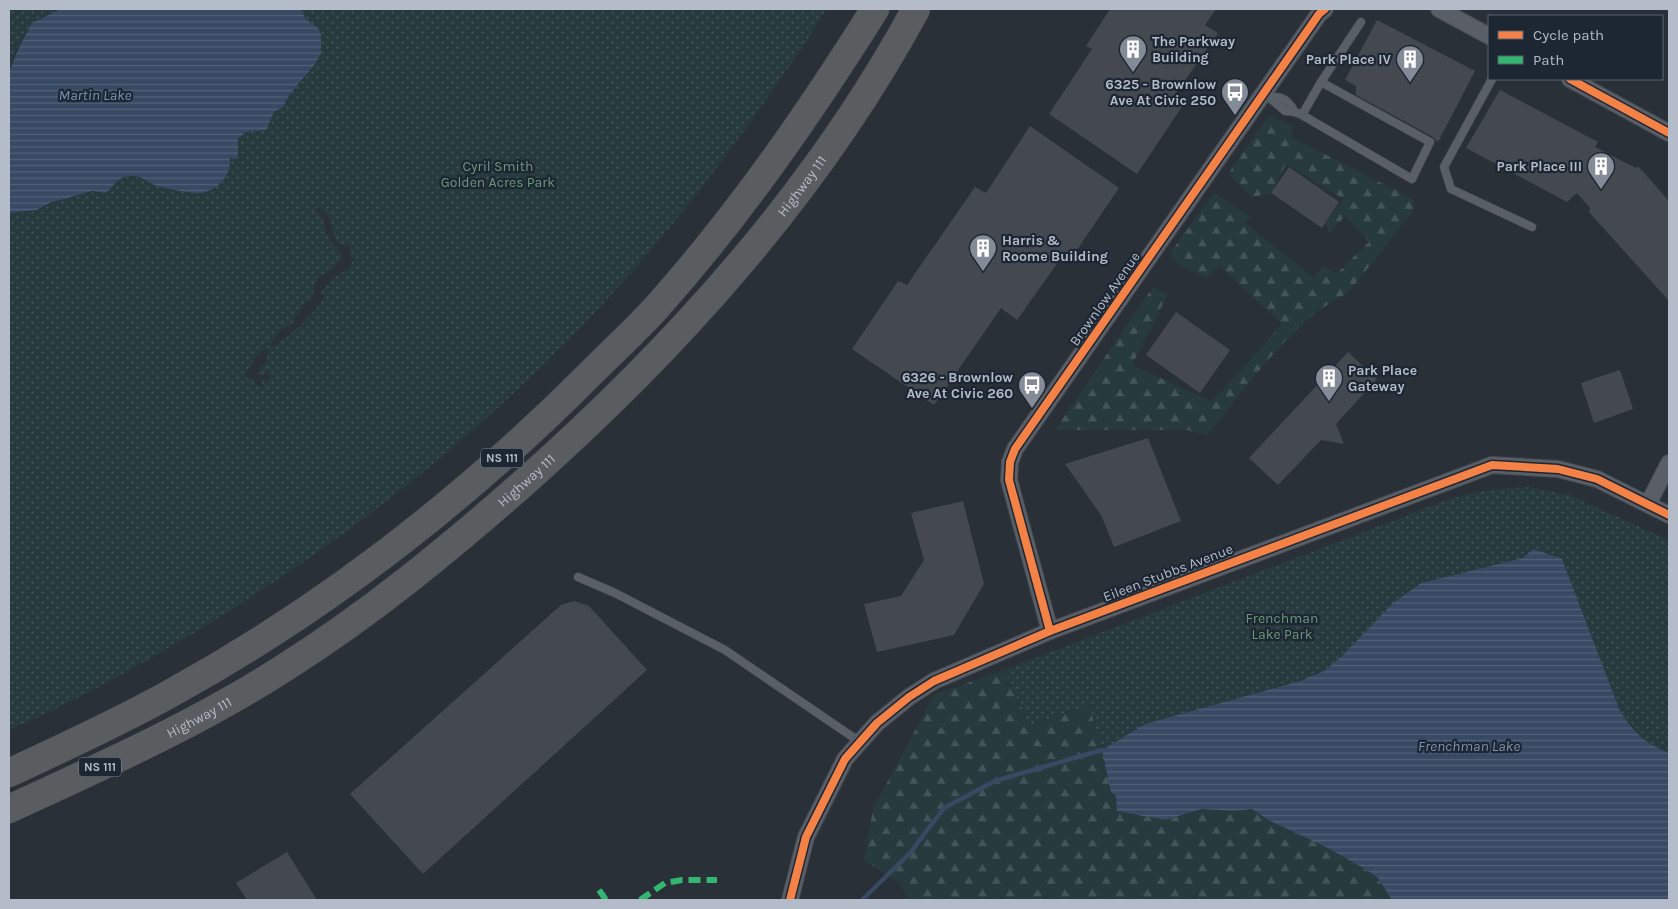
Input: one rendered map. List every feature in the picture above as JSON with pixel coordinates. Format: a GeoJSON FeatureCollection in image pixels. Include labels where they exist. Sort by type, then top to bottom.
{"type":"FeatureCollection","features":[{"type":"Feature","properties":{"kind":"highway","name":"NS 111"},"geometry":{"type":"LineString","coordinates":[[9,773],[173,692],[263,638],[356,574],[502,458],[654,310],[723,229],[774,161],[829,82],[875,9]]}},
{"type":"Feature","properties":{"kind":"highway","name":"Highway 111"},"geometry":{"type":"LineString","coordinates":[[9,809],[190,722],[284,668],[370,608],[453,545],[570,442],[642,372],[761,239],[814,171],[887,63],[916,9]]}},
{"type":"Feature","properties":{"kind":"highway"},"geometry":{"type":"LineString","coordinates":[[887,63],[926,9]]}},
{"type":"Feature","properties":{"kind":"highway"},"geometry":{"type":"LineString","coordinates":[[9,828],[104,783],[190,722]]}},
{"type":"Feature","properties":{"kind":"street","name":"Brownlow Avenue"},"geometry":{"type":"LineString","coordinates":[[1050,631],[1012,496],[1009,480],[1010,462],[1016,449],[1268,95],[1319,14],[1325,9]]}},
{"type":"Feature","properties":{"kind":"street"},"geometry":{"type":"LineString","coordinates":[[1439,9],[1488,35]]}},
{"type":"Feature","properties":{"kind":"street"},"geometry":{"type":"LineString","coordinates":[[1572,80],[1669,133]]}},
{"type":"Feature","properties":{"kind":"street"},"geometry":{"type":"LineString","coordinates":[[1648,504],[1669,463]]}},
{"type":"Feature","properties":{"kind":"street","name":"Eileen Stubbs Avenue"},"geometry":{"type":"LineString","coordinates":[[790,900],[806,837],[845,759],[877,723],[934,680],[1050,631],[1492,465],[1558,468],[1597,479],[1669,515]]}},
{"type":"Feature","properties":{"kind":"lane"},"geometry":{"type":"LineString","coordinates":[[1299,113],[1361,22]]}},
{"type":"Feature","properties":{"kind":"lane"},"geometry":{"type":"LineString","coordinates":[[1491,80],[1444,167],[1451,189],[1532,227]]}},
{"type":"Feature","properties":{"kind":"lane"},"geometry":{"type":"LineString","coordinates":[[1268,95],[1274,104],[1285,111],[1299,113],[1412,179],[1430,142],[1321,82]]}},
{"type":"Feature","properties":{"kind":"lane"},"geometry":{"type":"LineString","coordinates":[[578,577],[615,593],[725,650],[860,742]]}},
{"type":"Feature","properties":{"kind":"green space"},"geometry":{"type":"Polygon","coordinates":[[[9,9],[61,9],[36,21],[26,32],[15,54],[9,76],[9,9]]]}},
{"type":"Feature","properties":{"kind":"green space","name":"Cyril Smith Golden Acres Park"},"geometry":{"type":"Polygon","coordinates":[[[300,9],[826,9],[800,51],[714,172],[652,249],[585,322],[515,392],[441,457],[364,519],[283,576],[200,629],[106,683],[58,708],[9,730],[9,213],[38,210],[80,194],[95,192],[101,194],[109,190],[115,181],[128,176],[134,176],[154,185],[193,193],[227,176],[231,163],[230,158],[238,145],[238,139],[246,132],[267,128],[274,112],[283,107],[289,95],[319,57],[321,48],[318,28],[306,19],[300,9]],[[318,207],[316,210],[322,219],[327,235],[340,252],[341,259],[333,269],[318,277],[311,299],[302,305],[292,324],[278,332],[271,343],[271,347],[284,340],[308,317],[324,297],[321,291],[337,275],[349,269],[350,264],[356,259],[351,259],[349,245],[340,245],[336,240],[331,222],[318,207]],[[268,348],[257,356],[251,364],[246,377],[252,379],[259,387],[262,386],[261,378],[266,383],[271,378],[267,373],[270,370],[269,368],[262,376],[257,374],[267,362],[268,348]]]}},
{"type":"Feature","properties":{"kind":"green space"},"geometry":{"type":"Polygon","coordinates":[[[1269,116],[1293,126],[1291,137],[1413,199],[1414,210],[1348,293],[1328,304],[1308,319],[1290,337],[1254,376],[1207,435],[1187,430],[1055,430],[1153,287],[1168,294],[1132,365],[1212,402],[1282,324],[1220,266],[1206,278],[1180,265],[1170,253],[1214,193],[1251,217],[1245,223],[1314,278],[1323,266],[1337,273],[1369,242],[1345,216],[1330,233],[1325,223],[1344,199],[1286,164],[1271,193],[1252,197],[1228,174],[1269,116]]]}},
{"type":"Feature","properties":{"kind":"green space","name":"Frenchman Lake Park"},"geometry":{"type":"Polygon","coordinates":[[[1530,487],[1569,495],[1669,540],[1669,753],[1646,741],[1630,725],[1620,711],[1562,559],[1523,558],[1421,583],[1393,603],[1342,656],[1324,671],[1300,681],[1145,724],[1102,750],[1089,706],[1030,725],[1004,670],[1452,498],[1494,489],[1530,487]]]}},
{"type":"Feature","properties":{"kind":"green space"},"geometry":{"type":"Polygon","coordinates":[[[1004,670],[1030,725],[1089,706],[1102,746],[1111,792],[1165,820],[1202,809],[1234,811],[1252,809],[1270,821],[1326,847],[1365,869],[1378,878],[1392,900],[907,900],[901,884],[864,860],[873,809],[934,695],[1004,670]]]}},
{"type":"Feature","properties":{"kind":"water","name":"Martin Lake"},"geometry":{"type":"Polygon","coordinates":[[[61,9],[300,9],[306,19],[318,28],[321,34],[321,53],[315,64],[289,95],[283,107],[274,112],[266,130],[246,132],[238,139],[238,157],[236,159],[230,158],[229,170],[218,186],[206,192],[185,192],[157,186],[136,176],[128,176],[117,181],[106,193],[92,191],[50,203],[37,210],[9,213],[9,72],[19,47],[32,23],[61,9]]]}},
{"type":"Feature","properties":{"kind":"water","name":"Frenchman Lake"},"geometry":{"type":"Polygon","coordinates":[[[1533,549],[1562,559],[1620,711],[1630,725],[1646,741],[1669,753],[1669,900],[1392,900],[1378,878],[1365,869],[1326,847],[1270,821],[1252,809],[1234,811],[1202,809],[1165,820],[1117,811],[1116,796],[1111,792],[1102,750],[1145,724],[1300,681],[1324,671],[1342,656],[1393,603],[1421,583],[1523,558],[1533,549]]]}},
{"type":"Feature","properties":{"kind":"building","name":"The Parkway Building"},"geometry":{"type":"Polygon","coordinates":[[[1110,9],[1216,9],[1205,25],[1218,33],[1174,96],[1185,102],[1137,174],[1049,114],[1092,49],[1086,46],[1110,9]]]}},
{"type":"Feature","properties":{"kind":"building","name":"Park Place IV"},"geometry":{"type":"Polygon","coordinates":[[[1377,20],[1475,71],[1438,142],[1433,137],[1356,95],[1356,86],[1345,80],[1377,20]]]}},
{"type":"Feature","properties":{"kind":"building","name":"Park Place III"},"geometry":{"type":"Polygon","coordinates":[[[1500,90],[1598,142],[1595,147],[1636,168],[1638,166],[1669,201],[1669,301],[1589,212],[1590,208],[1577,193],[1567,202],[1466,148],[1500,90]]]}},
{"type":"Feature","properties":{"kind":"building","name":"Harris & Roome Building"},"geometry":{"type":"Polygon","coordinates":[[[1030,126],[1119,188],[1068,263],[1061,258],[1017,320],[1001,308],[934,405],[852,349],[898,281],[907,285],[975,187],[986,193],[1030,126]]]}},
{"type":"Feature","properties":{"kind":"building"},"geometry":{"type":"Polygon","coordinates":[[[1289,167],[1339,202],[1322,228],[1271,193],[1289,167]]]}},
{"type":"Feature","properties":{"kind":"building"},"geometry":{"type":"Polygon","coordinates":[[[1176,312],[1230,350],[1200,393],[1146,355],[1176,312]]]}},
{"type":"Feature","properties":{"kind":"building","name":"Park Place Gateway"},"geometry":{"type":"Polygon","coordinates":[[[1348,352],[1377,379],[1336,424],[1344,444],[1321,440],[1278,485],[1249,458],[1348,352]]]}},
{"type":"Feature","properties":{"kind":"building"},"geometry":{"type":"Polygon","coordinates":[[[1620,370],[1633,409],[1594,423],[1581,383],[1620,370]]]}},
{"type":"Feature","properties":{"kind":"building"},"geometry":{"type":"Polygon","coordinates":[[[1148,438],[1181,521],[1114,547],[1101,515],[1065,464],[1148,438]]]}},
{"type":"Feature","properties":{"kind":"building"},"geometry":{"type":"Polygon","coordinates":[[[963,501],[984,584],[954,635],[877,652],[864,604],[901,596],[924,560],[911,513],[963,501]]]}},
{"type":"Feature","properties":{"kind":"building"},"geometry":{"type":"Polygon","coordinates":[[[574,601],[589,606],[647,670],[423,874],[350,794],[561,605],[574,601]]]}},
{"type":"Feature","properties":{"kind":"building"},"geometry":{"type":"Polygon","coordinates":[[[287,852],[317,900],[247,900],[236,883],[287,852]]]}},
{"type":"Feature","properties":{"kind":"waterway"},"geometry":{"type":"LineString","coordinates":[[862,900],[910,853],[944,808],[995,781],[1102,750]]}},
{"type":"Feature","properties":{"kind":"marked path"},"geometry":{"type":"LineString","coordinates":[[640,900],[665,883],[682,880],[717,880]]}},
{"type":"Feature","properties":{"kind":"marked path"},"geometry":{"type":"LineString","coordinates":[[599,890],[606,900]]}},
{"type":"Feature","properties":{"kind":"cycle path"},"geometry":{"type":"LineString","coordinates":[[1050,631],[1009,480],[1010,462],[1015,449],[1319,14],[1325,9]]}},
{"type":"Feature","properties":{"kind":"cycle path"},"geometry":{"type":"LineString","coordinates":[[1572,80],[1669,133]]}},
{"type":"Feature","properties":{"kind":"cycle path"},"geometry":{"type":"LineString","coordinates":[[790,900],[806,837],[845,759],[877,723],[909,697],[934,681],[1050,631],[1492,465],[1558,469],[1597,479],[1669,515]]}},
{"type":"Feature","properties":{"kind":"place","name":"The Parkway Building"},"geometry":{"type":"Point","coordinates":[1133,73]}},
{"type":"Feature","properties":{"kind":"place","name":"Park Place IV"},"geometry":{"type":"Point","coordinates":[1410,83]}},
{"type":"Feature","properties":{"kind":"place","name":"6325 - Brownlow Ave At Civic 250"},"geometry":{"type":"Point","coordinates":[1235,116]}},
{"type":"Feature","properties":{"kind":"place","name":"Park Place III"},"geometry":{"type":"Point","coordinates":[1601,190]}},
{"type":"Feature","properties":{"kind":"place","name":"Harris & Roome Building"},"geometry":{"type":"Point","coordinates":[983,272]}},
{"type":"Feature","properties":{"kind":"place","name":"Park Place Gateway"},"geometry":{"type":"Point","coordinates":[1329,402]}},
{"type":"Feature","properties":{"kind":"place","name":"6326 - Brownlow Ave At Civic 260"},"geometry":{"type":"Point","coordinates":[1032,409]}}]}
